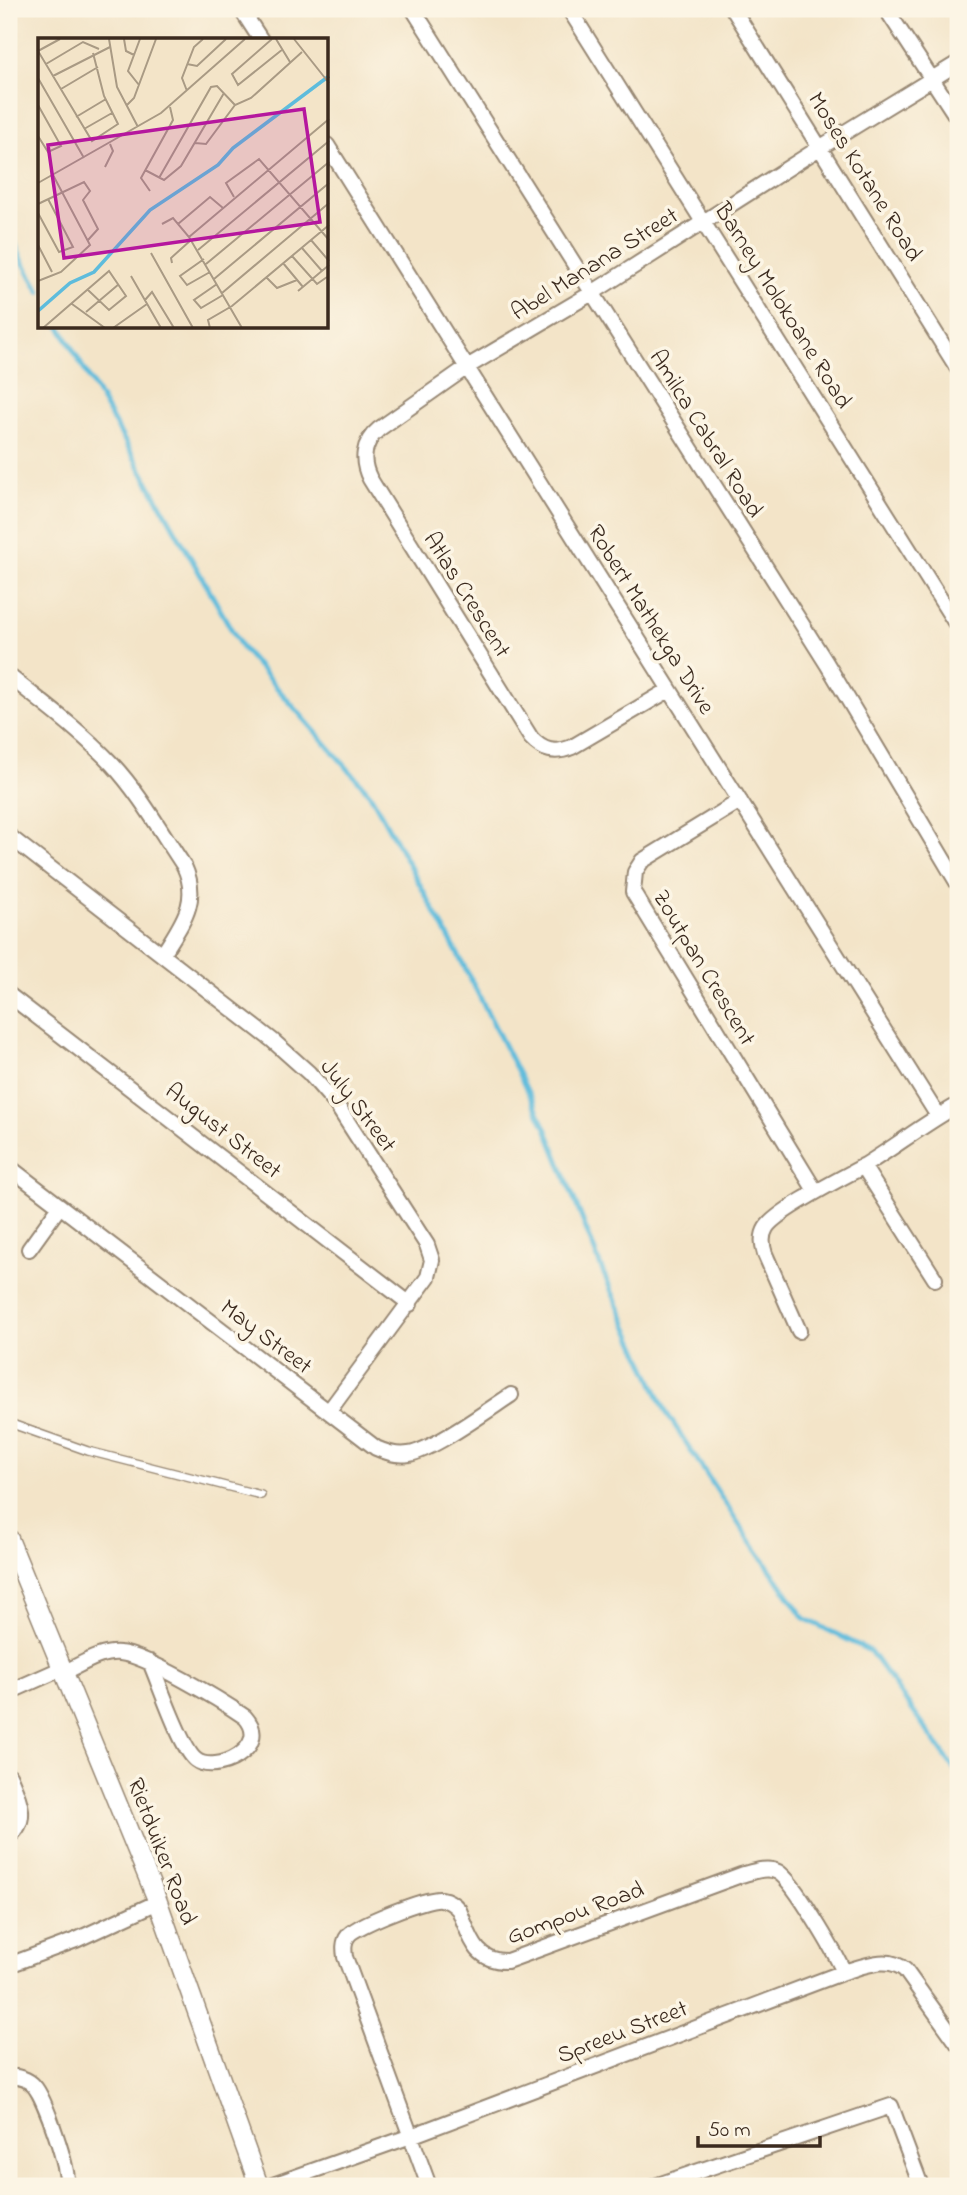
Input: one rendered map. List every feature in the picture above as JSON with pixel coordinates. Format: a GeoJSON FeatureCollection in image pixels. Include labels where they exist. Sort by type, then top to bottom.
{"type":"FeatureCollection","features":[{"type":"Feature","properties":{"kind":"street"},"geometry":{"type":"LineString","coordinates":[[242,9],[260,38]]}},
{"type":"Feature","properties":{"kind":"street","name":"Amilca Cabral Road"},"geometry":{"type":"LineString","coordinates":[[413,9],[827,664],[958,884]]}},
{"type":"Feature","properties":{"kind":"street","name":"Barney Molokoane Road"},"geometry":{"type":"LineString","coordinates":[[569,9],[958,627]]}},
{"type":"Feature","properties":{"kind":"street","name":"Moses Kotane Road"},"geometry":{"type":"LineString","coordinates":[[733,9],[958,369]]}},
{"type":"Feature","properties":{"kind":"street"},"geometry":{"type":"LineString","coordinates":[[886,9],[958,119]]}},
{"type":"Feature","properties":{"kind":"street","name":"Abel Manana Street"},"geometry":{"type":"LineString","coordinates":[[467,367],[592,293],[958,63]]}},
{"type":"Feature","properties":{"kind":"street","name":"Robert Mathekga Drive"},"geometry":{"type":"LineString","coordinates":[[329,148],[938,1116]]}},
{"type":"Feature","properties":{"kind":"street","name":"Atlas Crescent"},"geometry":{"type":"LineString","coordinates":[[467,367],[373,434],[365,447],[364,465],[370,479],[531,738],[545,750],[565,750],[669,690]]}},
{"type":"Feature","properties":{"kind":"street"},"geometry":{"type":"LineString","coordinates":[[9,676],[65,721],[112,764],[143,804],[184,866],[189,877],[191,901],[181,925],[163,954]]}},
{"type":"Feature","properties":{"kind":"street","name":"Zoutpan Crescent"},"geometry":{"type":"LineString","coordinates":[[740,801],[642,861],[635,872],[633,892],[816,1192]]}},
{"type":"Feature","properties":{"kind":"street","name":"July Street"},"geometry":{"type":"LineString","coordinates":[[9,836],[163,954],[283,1049],[309,1073],[336,1104],[419,1230],[431,1252],[431,1269],[410,1304],[329,1411]]}},
{"type":"Feature","properties":{"kind":"street","name":"August Street"},"geometry":{"type":"LineString","coordinates":[[9,995],[410,1304]]}},
{"type":"Feature","properties":{"kind":"street"},"geometry":{"type":"LineString","coordinates":[[799,1331],[765,1254],[765,1229],[773,1220],[816,1192],[863,1166],[958,1105]]}},
{"type":"Feature","properties":{"kind":"street"},"geometry":{"type":"LineString","coordinates":[[863,1166],[935,1279]]}},
{"type":"Feature","properties":{"kind":"street","name":"May Street"},"geometry":{"type":"LineString","coordinates":[[10,1169],[376,1448],[400,1455],[412,1454],[435,1443],[511,1395]]}},
{"type":"Feature","properties":{"kind":"street"},"geometry":{"type":"LineString","coordinates":[[29,1249],[60,1206]]}},
{"type":"Feature","properties":{"kind":"street","name":"Rietduiker Road"},"geometry":{"type":"LineString","coordinates":[[9,1539],[158,1902],[259,2186]]}},
{"type":"Feature","properties":{"kind":"street"},"geometry":{"type":"LineString","coordinates":[[9,1692],[111,1653],[133,1655],[150,1662],[244,1717],[253,1729],[250,1746],[240,1754],[219,1763],[202,1763],[195,1760],[185,1744],[150,1662]]}},
{"type":"Feature","properties":{"kind":"street"},"geometry":{"type":"LineString","coordinates":[[9,1775],[22,1815],[18,1827],[9,1836]]}},
{"type":"Feature","properties":{"kind":"street","name":"Gompou Road"},"geometry":{"type":"LineString","coordinates":[[411,2136],[344,1950],[347,1936],[358,1927],[428,1901],[442,1899],[455,1905],[475,1947],[483,1956],[490,1960],[507,1961],[741,1875],[767,1870],[779,1873],[787,1881],[823,1933],[844,1972]]}},
{"type":"Feature","properties":{"kind":"street"},"geometry":{"type":"LineString","coordinates":[[9,1965],[76,1940],[158,1902]]}},
{"type":"Feature","properties":{"kind":"street","name":"Spreeu Street"},"geometry":{"type":"LineString","coordinates":[[270,2186],[411,2136],[844,1972],[884,1962],[900,1965],[911,1976],[958,2044]]}},
{"type":"Feature","properties":{"kind":"street"},"geometry":{"type":"LineString","coordinates":[[9,2077],[29,2081],[40,2094],[66,2167],[67,2186]]}},
{"type":"Feature","properties":{"kind":"street"},"geometry":{"type":"LineString","coordinates":[[655,2186],[891,2106],[921,2186]]}},
{"type":"Feature","properties":{"kind":"street"},"geometry":{"type":"LineString","coordinates":[[411,2136],[429,2186]]}},
{"type":"Feature","properties":{"kind":"lane"},"geometry":{"type":"LineString","coordinates":[[9,1423],[88,1451],[261,1496]]}},
{"type":"Feature","properties":{"kind":"waterway"},"geometry":{"type":"LineString","coordinates":[[9,229],[38,288]]}},
{"type":"Feature","properties":{"kind":"waterway"},"geometry":{"type":"LineString","coordinates":[[61,329],[242,648],[370,794],[459,956],[546,1128],[603,1272],[666,1412],[804,1618],[870,1651],[958,1774]]}}]}
